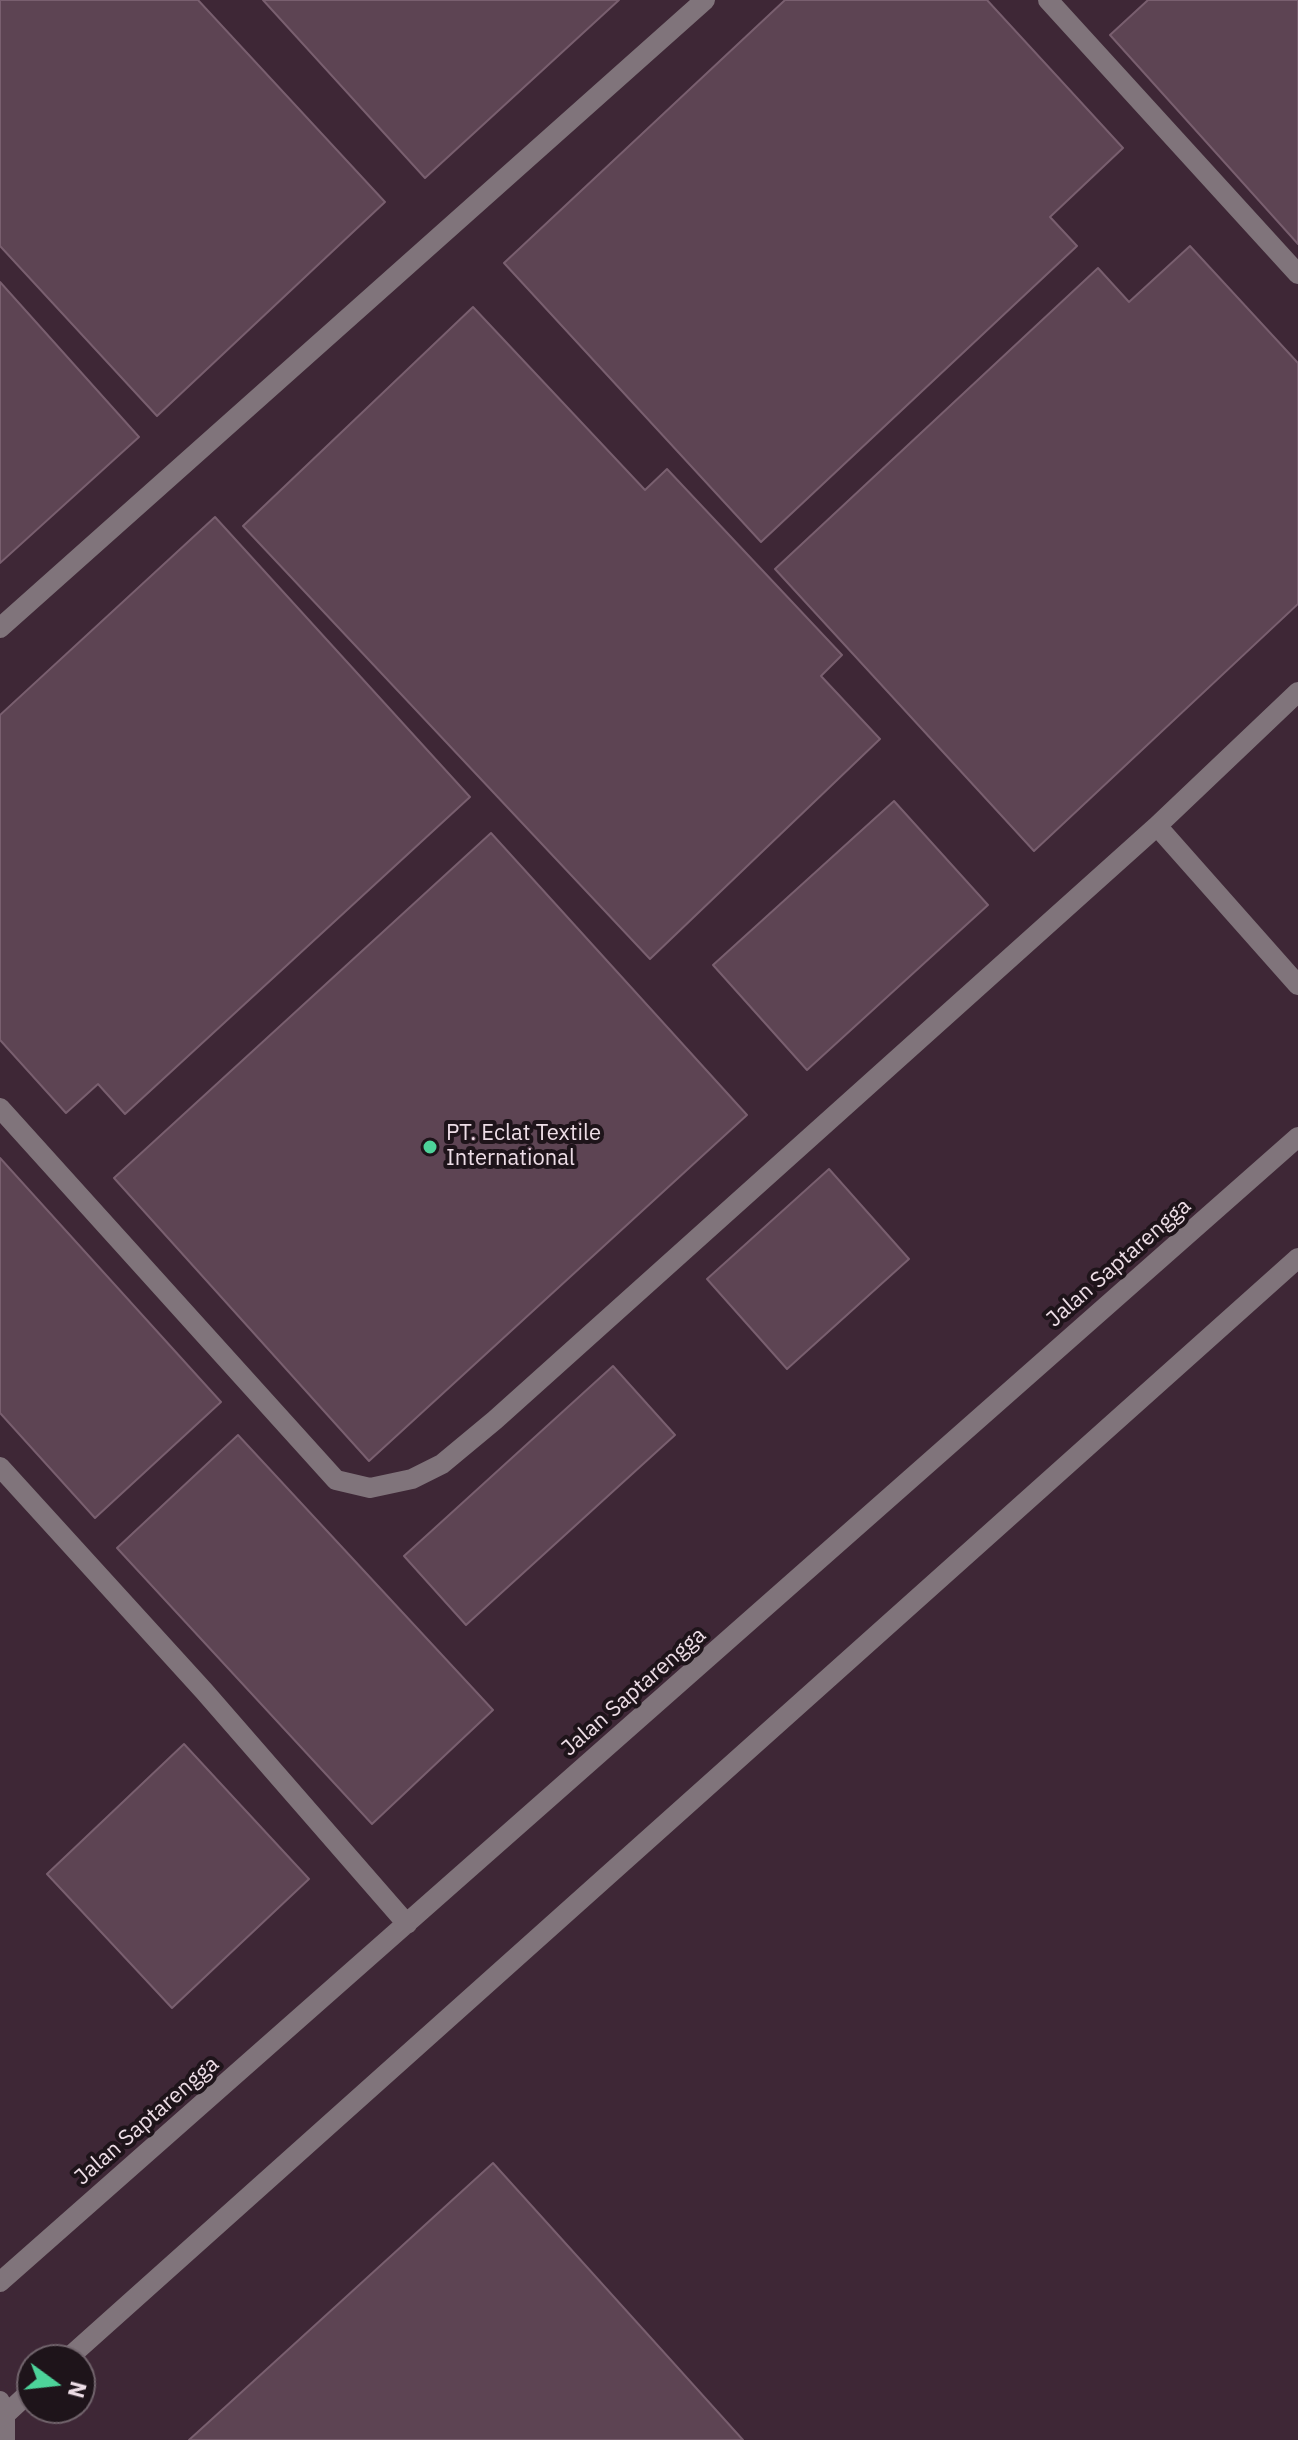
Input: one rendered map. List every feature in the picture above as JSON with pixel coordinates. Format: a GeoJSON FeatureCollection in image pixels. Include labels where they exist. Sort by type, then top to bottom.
{"type":"FeatureCollection","features":[{"type":"Feature","properties":{"kind":"street"},"geometry":{"type":"LineString","coordinates":[[0,628],[705,0]]}},
{"type":"Feature","properties":{"kind":"street"},"geometry":{"type":"LineString","coordinates":[[1048,0],[1298,274]]}},
{"type":"Feature","properties":{"kind":"street"},"geometry":{"type":"LineString","coordinates":[[0,1108],[336,1480],[370,1488],[412,1479],[442,1464],[495,1420],[1157,826],[1298,692]]}},
{"type":"Feature","properties":{"kind":"street"},"geometry":{"type":"LineString","coordinates":[[1157,826],[1298,985]]}},
{"type":"Feature","properties":{"kind":"street","name":"Jalan Saptarengga"},"geometry":{"type":"LineString","coordinates":[[0,2282],[1298,1137]]}},
{"type":"Feature","properties":{"kind":"street"},"geometry":{"type":"LineString","coordinates":[[84,2344],[1298,1258]]}},
{"type":"Feature","properties":{"kind":"street"},"geometry":{"type":"LineString","coordinates":[[0,1467],[204,1691],[407,1924]]}},
{"type":"Feature","properties":{"kind":"street"},"geometry":{"type":"LineString","coordinates":[[2,2408],[5,2440]]}},
{"type":"Feature","properties":{"kind":"building"},"geometry":{"type":"Polygon","coordinates":[[[0,0],[198,0],[385,202],[157,416],[0,246],[0,0]]]}},
{"type":"Feature","properties":{"kind":"building"},"geometry":{"type":"Polygon","coordinates":[[[263,0],[619,0],[425,178],[263,0]]]}},
{"type":"Feature","properties":{"kind":"building"},"geometry":{"type":"Polygon","coordinates":[[[785,0],[987,0],[1123,148],[1050,217],[1077,246],[761,542],[504,263],[785,0]]]}},
{"type":"Feature","properties":{"kind":"building"},"geometry":{"type":"Polygon","coordinates":[[[1148,0],[1298,0],[1298,244],[1110,35],[1148,0]]]}},
{"type":"Feature","properties":{"kind":"building"},"geometry":{"type":"Polygon","coordinates":[[[1190,246],[1298,363],[1298,604],[1034,851],[775,569],[1098,268],[1129,302],[1190,246]]]}},
{"type":"Feature","properties":{"kind":"building"},"geometry":{"type":"Polygon","coordinates":[[[0,282],[139,437],[0,563],[0,282]]]}},
{"type":"Feature","properties":{"kind":"building"},"geometry":{"type":"Polygon","coordinates":[[[473,307],[645,490],[667,469],[842,655],[821,676],[880,739],[650,959],[243,526],[473,307]]]}},
{"type":"Feature","properties":{"kind":"building"},"geometry":{"type":"Polygon","coordinates":[[[215,517],[470,797],[125,1114],[98,1084],[66,1113],[0,1040],[0,715],[215,517]]]}},
{"type":"Feature","properties":{"kind":"building"},"geometry":{"type":"Polygon","coordinates":[[[894,801],[988,905],[807,1070],[713,965],[894,801]]]}},
{"type":"Feature","properties":{"kind":"building","name":"PT. Eclat Textile International"},"geometry":{"type":"Polygon","coordinates":[[[491,833],[747,1115],[369,1461],[114,1178],[491,833]]]}},
{"type":"Feature","properties":{"kind":"building"},"geometry":{"type":"Polygon","coordinates":[[[0,1158],[221,1402],[95,1518],[0,1413],[0,1158]]]}},
{"type":"Feature","properties":{"kind":"building"},"geometry":{"type":"Polygon","coordinates":[[[829,1169],[909,1259],[787,1369],[707,1279],[829,1169]]]}},
{"type":"Feature","properties":{"kind":"building"},"geometry":{"type":"Polygon","coordinates":[[[613,1366],[675,1435],[466,1625],[404,1556],[613,1366]]]}},
{"type":"Feature","properties":{"kind":"building"},"geometry":{"type":"Polygon","coordinates":[[[238,1435],[493,1710],[372,1824],[117,1548],[238,1435]]]}},
{"type":"Feature","properties":{"kind":"building"},"geometry":{"type":"Polygon","coordinates":[[[184,1744],[309,1879],[172,2008],[47,1874],[184,1744]]]}},
{"type":"Feature","properties":{"kind":"building"},"geometry":{"type":"Polygon","coordinates":[[[493,2163],[743,2440],[189,2440],[493,2163]]]}},
{"type":"Feature","properties":{"kind":"place","name":"PT. Eclat Textile International"},"geometry":{"type":"Point","coordinates":[430,1147]}}]}
